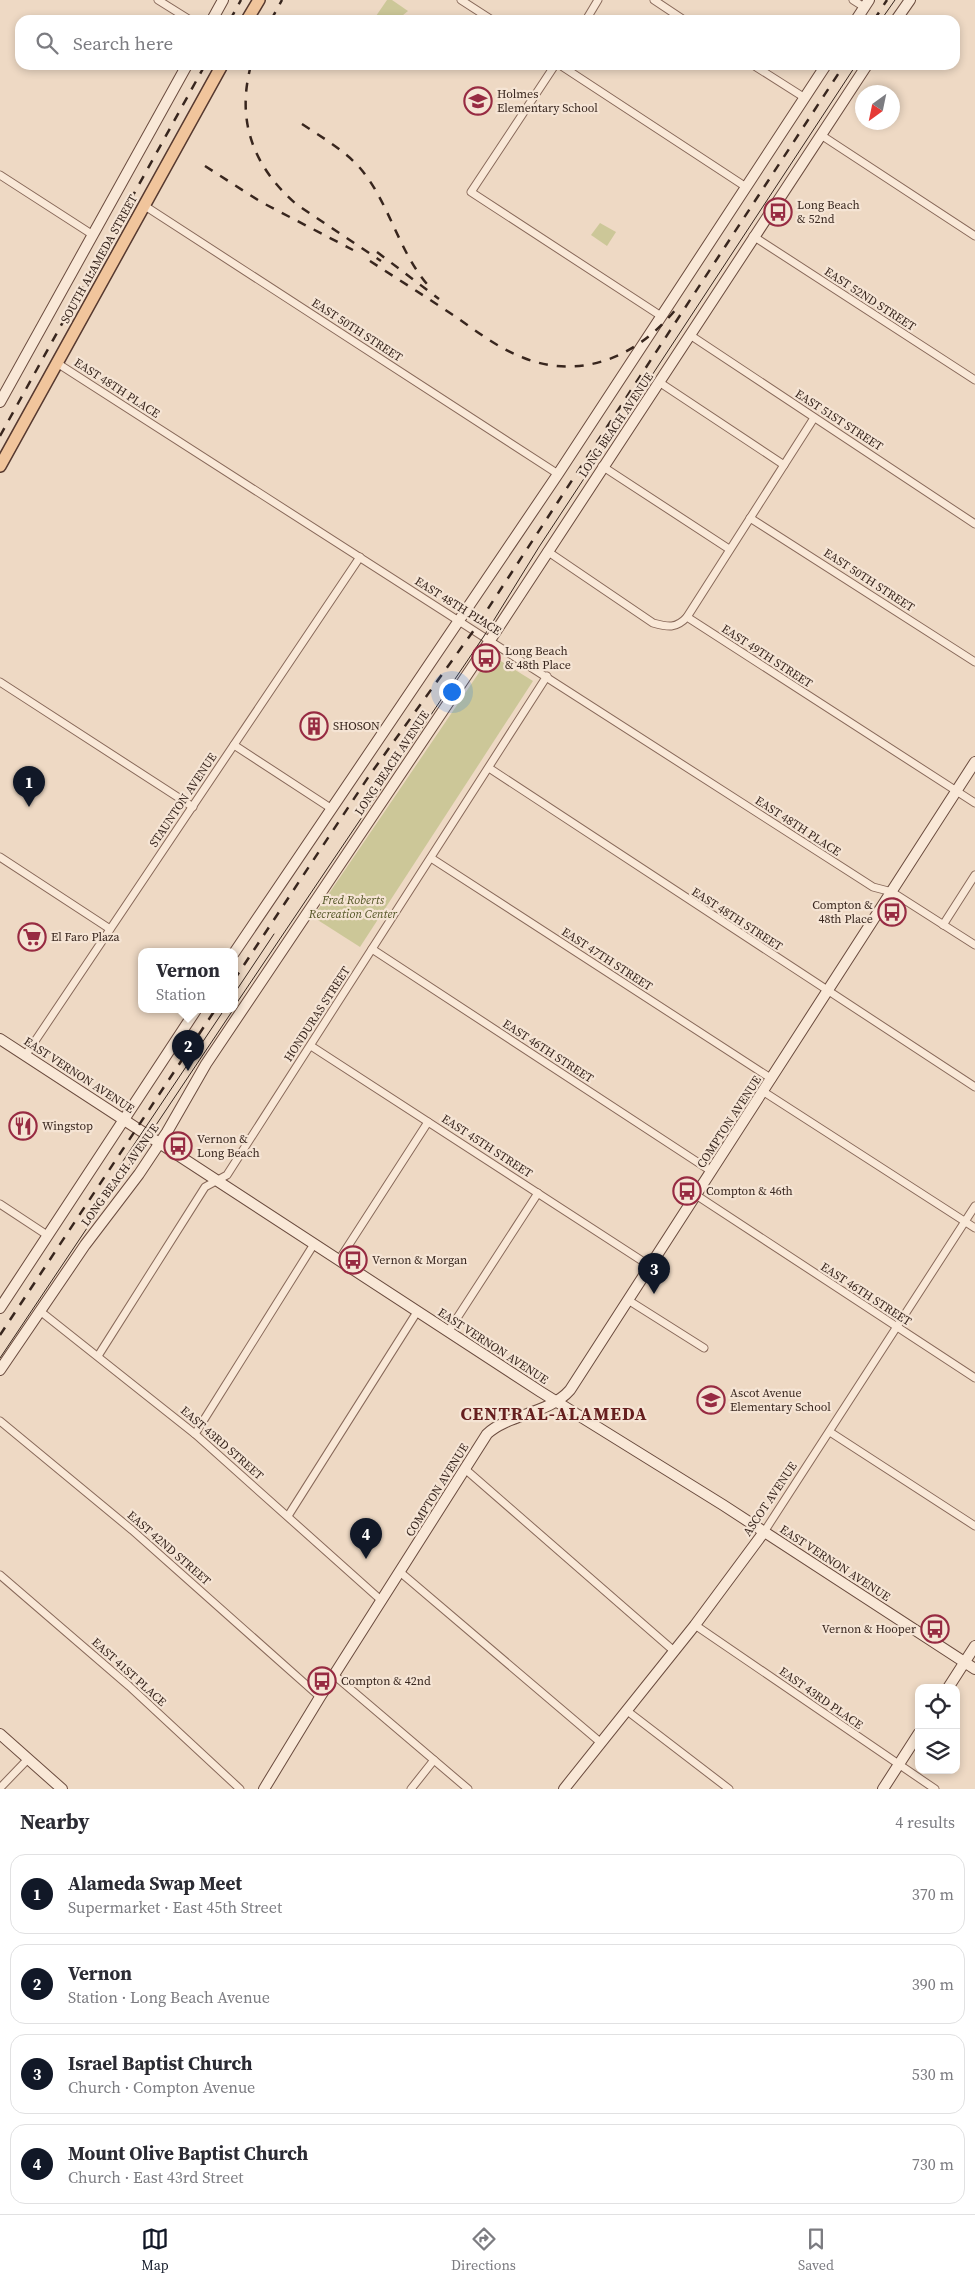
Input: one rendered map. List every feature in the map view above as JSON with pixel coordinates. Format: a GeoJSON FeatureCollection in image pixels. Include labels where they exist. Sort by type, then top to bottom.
{"type":"FeatureCollection","features":[{"type":"Feature","properties":{"kind":"main road"},"geometry":{"type":"LineString","coordinates":[[250,15],[258,0]]}},
{"type":"Feature","properties":{"kind":"main road","name":"SOUTH ALAMEDA STREET"},"geometry":{"type":"LineString","coordinates":[[0,466],[219,70]]}},
{"type":"Feature","properties":{"kind":"street"},"geometry":{"type":"LineString","coordinates":[[158,0],[182,15]]}},
{"type":"Feature","properties":{"kind":"street"},"geometry":{"type":"LineString","coordinates":[[215,15],[223,0]]}},
{"type":"Feature","properties":{"kind":"street"},"geometry":{"type":"LineString","coordinates":[[461,0],[484,15]]}},
{"type":"Feature","properties":{"kind":"street"},"geometry":{"type":"LineString","coordinates":[[589,15],[598,0]]}},
{"type":"Feature","properties":{"kind":"street"},"geometry":{"type":"LineString","coordinates":[[654,0],[676,15]]}},
{"type":"Feature","properties":{"kind":"street"},"geometry":{"type":"LineString","coordinates":[[853,0],[867,4],[859,15]]}},
{"type":"Feature","properties":{"kind":"street"},"geometry":{"type":"LineString","coordinates":[[900,15],[910,0]]}},
{"type":"Feature","properties":{"kind":"street","name":"SOUTH ALAMEDA STREET"},"geometry":{"type":"LineString","coordinates":[[0,402],[184,70]]}},
{"type":"Feature","properties":{"kind":"street"},"geometry":{"type":"LineString","coordinates":[[553,70],[471,192],[661,316]]}},
{"type":"Feature","properties":{"kind":"street"},"geometry":{"type":"LineString","coordinates":[[568,70],[746,187]]}},
{"type":"Feature","properties":{"kind":"street"},"geometry":{"type":"LineString","coordinates":[[761,70],[805,98]]}},
{"type":"Feature","properties":{"kind":"street","name":"LONG BEACH AVENUE"},"geometry":{"type":"LineString","coordinates":[[237,948],[558,474],[823,70]]}},
{"type":"Feature","properties":{"kind":"street","name":"LONG BEACH AVENUE"},"geometry":{"type":"LineString","coordinates":[[0,1370],[85,1245],[140,1174],[206,1064],[490,639],[864,70]]}},
{"type":"Feature","properties":{"kind":"street"},"geometry":{"type":"LineString","coordinates":[[821,135],[975,236]]}},
{"type":"Feature","properties":{"kind":"street"},"geometry":{"type":"LineString","coordinates":[[0,175],[93,235]]}},
{"type":"Feature","properties":{"kind":"street","name":"EAST 50TH STREET"},"geometry":{"type":"LineString","coordinates":[[144,206],[558,474]]}},
{"type":"Feature","properties":{"kind":"street","name":"EAST 52ND STREET"},"geometry":{"type":"LineString","coordinates":[[753,236],[975,380]]}},
{"type":"Feature","properties":{"kind":"street","name":"EAST 51ST STREET"},"geometry":{"type":"LineString","coordinates":[[690,335],[975,524]]}},
{"type":"Feature","properties":{"kind":"street","name":"EAST 48TH PLACE"},"geometry":{"type":"LineString","coordinates":[[58,362],[874,887],[892,892],[975,945]]}},
{"type":"Feature","properties":{"kind":"street"},"geometry":{"type":"LineString","coordinates":[[659,382],[784,465]]}},
{"type":"Feature","properties":{"kind":"street"},"geometry":{"type":"LineString","coordinates":[[547,551],[653,623],[669,628],[680,625],[687,617],[814,418]]}},
{"type":"Feature","properties":{"kind":"street"},"geometry":{"type":"LineString","coordinates":[[602,466],[729,549]]}},
{"type":"Feature","properties":{"kind":"street","name":"EAST 50TH STREET"},"geometry":{"type":"LineString","coordinates":[[750,518],[975,662]]}},
{"type":"Feature","properties":{"kind":"street","name":"STAUNTON AVENUE"},"geometry":{"type":"LineString","coordinates":[[25,1056],[360,557]]}},
{"type":"Feature","properties":{"kind":"street","name":"EAST 49TH STREET"},"geometry":{"type":"LineString","coordinates":[[687,617],[975,803]]}},
{"type":"Feature","properties":{"kind":"street","name":"HONDURAS STREET"},"geometry":{"type":"LineString","coordinates":[[98,1356],[205,1187],[227,1175],[547,676]]}},
{"type":"Feature","properties":{"kind":"street"},"geometry":{"type":"LineString","coordinates":[[0,682],[193,807]]}},
{"type":"Feature","properties":{"kind":"street"},"geometry":{"type":"LineString","coordinates":[[234,745],[332,809]]}},
{"type":"Feature","properties":{"kind":"street","name":"COMPTON AVENUE"},"geometry":{"type":"LineString","coordinates":[[264,1789],[320,1697],[491,1430],[556,1402],[570,1390],[764,1092],[975,762]]}},
{"type":"Feature","properties":{"kind":"street","name":"EAST 48TH STREET"},"geometry":{"type":"LineString","coordinates":[[489,768],[975,1087]]}},
{"type":"Feature","properties":{"kind":"street"},"geometry":{"type":"LineString","coordinates":[[0,857],[110,929]]}},
{"type":"Feature","properties":{"kind":"street","name":"EAST 47TH STREET"},"geometry":{"type":"LineString","coordinates":[[431,858],[772,1079]]}},
{"type":"Feature","properties":{"kind":"street"},"geometry":{"type":"LineString","coordinates":[[943,925],[975,874]]}},
{"type":"Feature","properties":{"kind":"street","name":"EAST 46TH STREET"},"geometry":{"type":"LineString","coordinates":[[372,949],[711,1171]]}},
{"type":"Feature","properties":{"kind":"street","name":"LONG BEACH AVENUE"},"geometry":{"type":"LineString","coordinates":[[0,1308],[194,1013]]}},
{"type":"Feature","properties":{"kind":"street","name":"EAST VERNON AVENUE"},"geometry":{"type":"LineString","coordinates":[[0,1040],[556,1402],[690,1484],[975,1670]]}},
{"type":"Feature","properties":{"kind":"street","name":"EAST 45TH STREET"},"geometry":{"type":"LineString","coordinates":[[311,1046],[650,1266]]}},
{"type":"Feature","properties":{"kind":"street"},"geometry":{"type":"LineString","coordinates":[[764,1092],[975,1228]]}},
{"type":"Feature","properties":{"kind":"street"},"geometry":{"type":"LineString","coordinates":[[339,1260],[428,1122]]}},
{"type":"Feature","properties":{"kind":"street"},"geometry":{"type":"LineString","coordinates":[[448,1332],[538,1193]]}},
{"type":"Feature","properties":{"kind":"street","name":"EAST 46TH STREET"},"geometry":{"type":"LineString","coordinates":[[696,1195],[896,1328],[975,1378]]}},
{"type":"Feature","properties":{"kind":"street"},"geometry":{"type":"LineString","coordinates":[[0,1204],[48,1235]]}},
{"type":"Feature","properties":{"kind":"street","name":"ASCOT AVENUE"},"geometry":{"type":"LineString","coordinates":[[564,1789],[695,1625],[764,1532],[975,1206]]}},
{"type":"Feature","properties":{"kind":"street"},"geometry":{"type":"LineString","coordinates":[[195,1434],[314,1244]]}},
{"type":"Feature","properties":{"kind":"street"},"geometry":{"type":"LineString","coordinates":[[628,1300],[704,1348]]}},
{"type":"Feature","properties":{"kind":"street","name":"EAST 43RD STREET"},"geometry":{"type":"LineString","coordinates":[[40,1311],[195,1434],[382,1601]]}},
{"type":"Feature","properties":{"kind":"street"},"geometry":{"type":"LineString","coordinates":[[288,1516],[418,1312]]}},
{"type":"Feature","properties":{"kind":"street","name":"EAST 42ND STREET"},"geometry":{"type":"LineString","coordinates":[[0,1421],[132,1530],[320,1697]]}},
{"type":"Feature","properties":{"kind":"street"},"geometry":{"type":"LineString","coordinates":[[830,1432],[975,1526]]}},
{"type":"Feature","properties":{"kind":"street"},"geometry":{"type":"LineString","coordinates":[[465,1469],[674,1651]]}},
{"type":"Feature","properties":{"kind":"street"},"geometry":{"type":"LineString","coordinates":[[400,1572],[600,1742]]}},
{"type":"Feature","properties":{"kind":"street","name":"EAST 41ST PLACE"},"geometry":{"type":"LineString","coordinates":[[0,1575],[114,1673],[240,1789]]}},
{"type":"Feature","properties":{"kind":"street","name":"EAST 43RD PLACE"},"geometry":{"type":"LineString","coordinates":[[695,1625],[935,1789]]}},
{"type":"Feature","properties":{"kind":"street"},"geometry":{"type":"LineString","coordinates":[[951,1684],[975,1646]]}},
{"type":"Feature","properties":{"kind":"street"},"geometry":{"type":"LineString","coordinates":[[334,1675],[468,1789]]}},
{"type":"Feature","properties":{"kind":"street"},"geometry":{"type":"LineString","coordinates":[[626,1710],[729,1789]]}},
{"type":"Feature","properties":{"kind":"street"},"geometry":{"type":"LineString","coordinates":[[0,1734],[62,1789]]}},
{"type":"Feature","properties":{"kind":"street"},"geometry":{"type":"LineString","coordinates":[[883,1789],[915,1739]]}},
{"type":"Feature","properties":{"kind":"street"},"geometry":{"type":"LineString","coordinates":[[0,1788],[28,1759]]}},
{"type":"Feature","properties":{"kind":"street"},"geometry":{"type":"LineString","coordinates":[[411,1789],[434,1760]]}},
{"type":"Feature","properties":{"kind":"green space"},"geometry":{"type":"Polygon","coordinates":[[[387,0],[392,0],[408,11],[403,15],[377,15],[387,0]]]}},
{"type":"Feature","properties":{"kind":"green space"},"geometry":{"type":"Polygon","coordinates":[[[600,223],[616,232],[607,246],[591,235],[600,223]]]}},
{"type":"Feature","properties":{"kind":"green space","name":"Fred Roberts Recreation Center"},"geometry":{"type":"Polygon","coordinates":[[[491,655],[533,681],[360,947],[313,917],[491,655]]]}},
{"type":"Feature","properties":{"kind":"tram line"},"geometry":{"type":"LineString","coordinates":[[884,15],[895,0]]}},
{"type":"Feature","properties":{"kind":"tram line"},"geometry":{"type":"LineString","coordinates":[[238,1001],[484,636],[539,547],[853,70]]}},
{"type":"Feature","properties":{"kind":"tram line"},"geometry":{"type":"LineString","coordinates":[[238,988],[274,934]]}},
{"type":"Feature","properties":{"kind":"tram line"},"geometry":{"type":"LineString","coordinates":[[117,1170],[222,1013]]}},
{"type":"Feature","properties":{"kind":"tram line"},"geometry":{"type":"LineString","coordinates":[[0,1358],[231,1013]]}},
{"type":"Feature","properties":{"kind":"railway"},"geometry":{"type":"LineString","coordinates":[[233,15],[241,0]]}},
{"type":"Feature","properties":{"kind":"railway"},"geometry":{"type":"LineString","coordinates":[[274,15],[282,0]]}},
{"type":"Feature","properties":{"kind":"railway"},"geometry":{"type":"LineString","coordinates":[[877,15],[887,0]]}},
{"type":"Feature","properties":{"kind":"railway"},"geometry":{"type":"LineString","coordinates":[[0,436],[202,70]]}},
{"type":"Feature","properties":{"kind":"railway"},"geometry":{"type":"LineString","coordinates":[[250,70],[247,85],[247,124],[259,158],[269,174],[296,204],[381,261]]}},
{"type":"Feature","properties":{"kind":"railway"},"geometry":{"type":"LineString","coordinates":[[238,974],[369,776],[474,630],[841,70]]}},
{"type":"Feature","properties":{"kind":"railway"},"geometry":{"type":"LineString","coordinates":[[302,124],[340,150],[360,168],[379,196],[408,256],[427,284]]}},
{"type":"Feature","properties":{"kind":"railway"},"geometry":{"type":"LineString","coordinates":[[205,166],[261,202],[353,250]]}},
{"type":"Feature","properties":{"kind":"railway"},"geometry":{"type":"LineString","coordinates":[[377,252],[439,299]]}},
{"type":"Feature","properties":{"kind":"railway"},"geometry":{"type":"LineString","coordinates":[[370,261],[495,344],[524,358],[546,364],[567,367],[588,365],[627,351],[645,339],[676,309]]}},
{"type":"Feature","properties":{"kind":"railway"},"geometry":{"type":"LineString","coordinates":[[0,1335],[213,1013]]}},
{"type":"Feature","properties":{"kind":"place","name":"Holmes Elementary School"},"geometry":{"type":"Point","coordinates":[478,101]}},
{"type":"Feature","properties":{"kind":"place","name":"Long Beach & 52nd"},"geometry":{"type":"Point","coordinates":[778,212]}},
{"type":"Feature","properties":{"kind":"place","name":"Long Beach & 48th Place"},"geometry":{"type":"Point","coordinates":[486,658]}},
{"type":"Feature","properties":{"kind":"place","name":"SHOSON"},"geometry":{"type":"Point","coordinates":[314,726]}},
{"type":"Feature","properties":{"kind":"place","name":"Alameda Swap Meet"},"geometry":{"type":"Point","coordinates":[29,807]}},
{"type":"Feature","properties":{"kind":"place","name":"Compton & 48th Place"},"geometry":{"type":"Point","coordinates":[892,912]}},
{"type":"Feature","properties":{"kind":"place","name":"El Faro Plaza"},"geometry":{"type":"Point","coordinates":[32,937]}},
{"type":"Feature","properties":{"kind":"place","name":"Vernon"},"geometry":{"type":"Point","coordinates":[188,1071]}},
{"type":"Feature","properties":{"kind":"place","name":"Wingstop"},"geometry":{"type":"Point","coordinates":[23,1126]}},
{"type":"Feature","properties":{"kind":"place","name":"Vernon & Long Beach"},"geometry":{"type":"Point","coordinates":[178,1146]}},
{"type":"Feature","properties":{"kind":"place","name":"Compton & 46th"},"geometry":{"type":"Point","coordinates":[687,1191]}},
{"type":"Feature","properties":{"kind":"place","name":"Vernon & Morgan"},"geometry":{"type":"Point","coordinates":[353,1260]}},
{"type":"Feature","properties":{"kind":"place","name":"Israel Baptist Church"},"geometry":{"type":"Point","coordinates":[654,1294]}},
{"type":"Feature","properties":{"kind":"place","name":"Ascot Avenue Elementary School"},"geometry":{"type":"Point","coordinates":[711,1400]}},
{"type":"Feature","properties":{"kind":"place","name":"Mount Olive Baptist Church"},"geometry":{"type":"Point","coordinates":[366,1559]}},
{"type":"Feature","properties":{"kind":"place","name":"Vernon & Hooper"},"geometry":{"type":"Point","coordinates":[935,1629]}},
{"type":"Feature","properties":{"kind":"place","name":"Compton & 42nd"},"geometry":{"type":"Point","coordinates":[322,1681]}},
{"type":"Feature","properties":{"kind":"district","name":"CENTRAL-ALAMEDA"},"geometry":{"type":"Point","coordinates":[554,1414]}}]}
